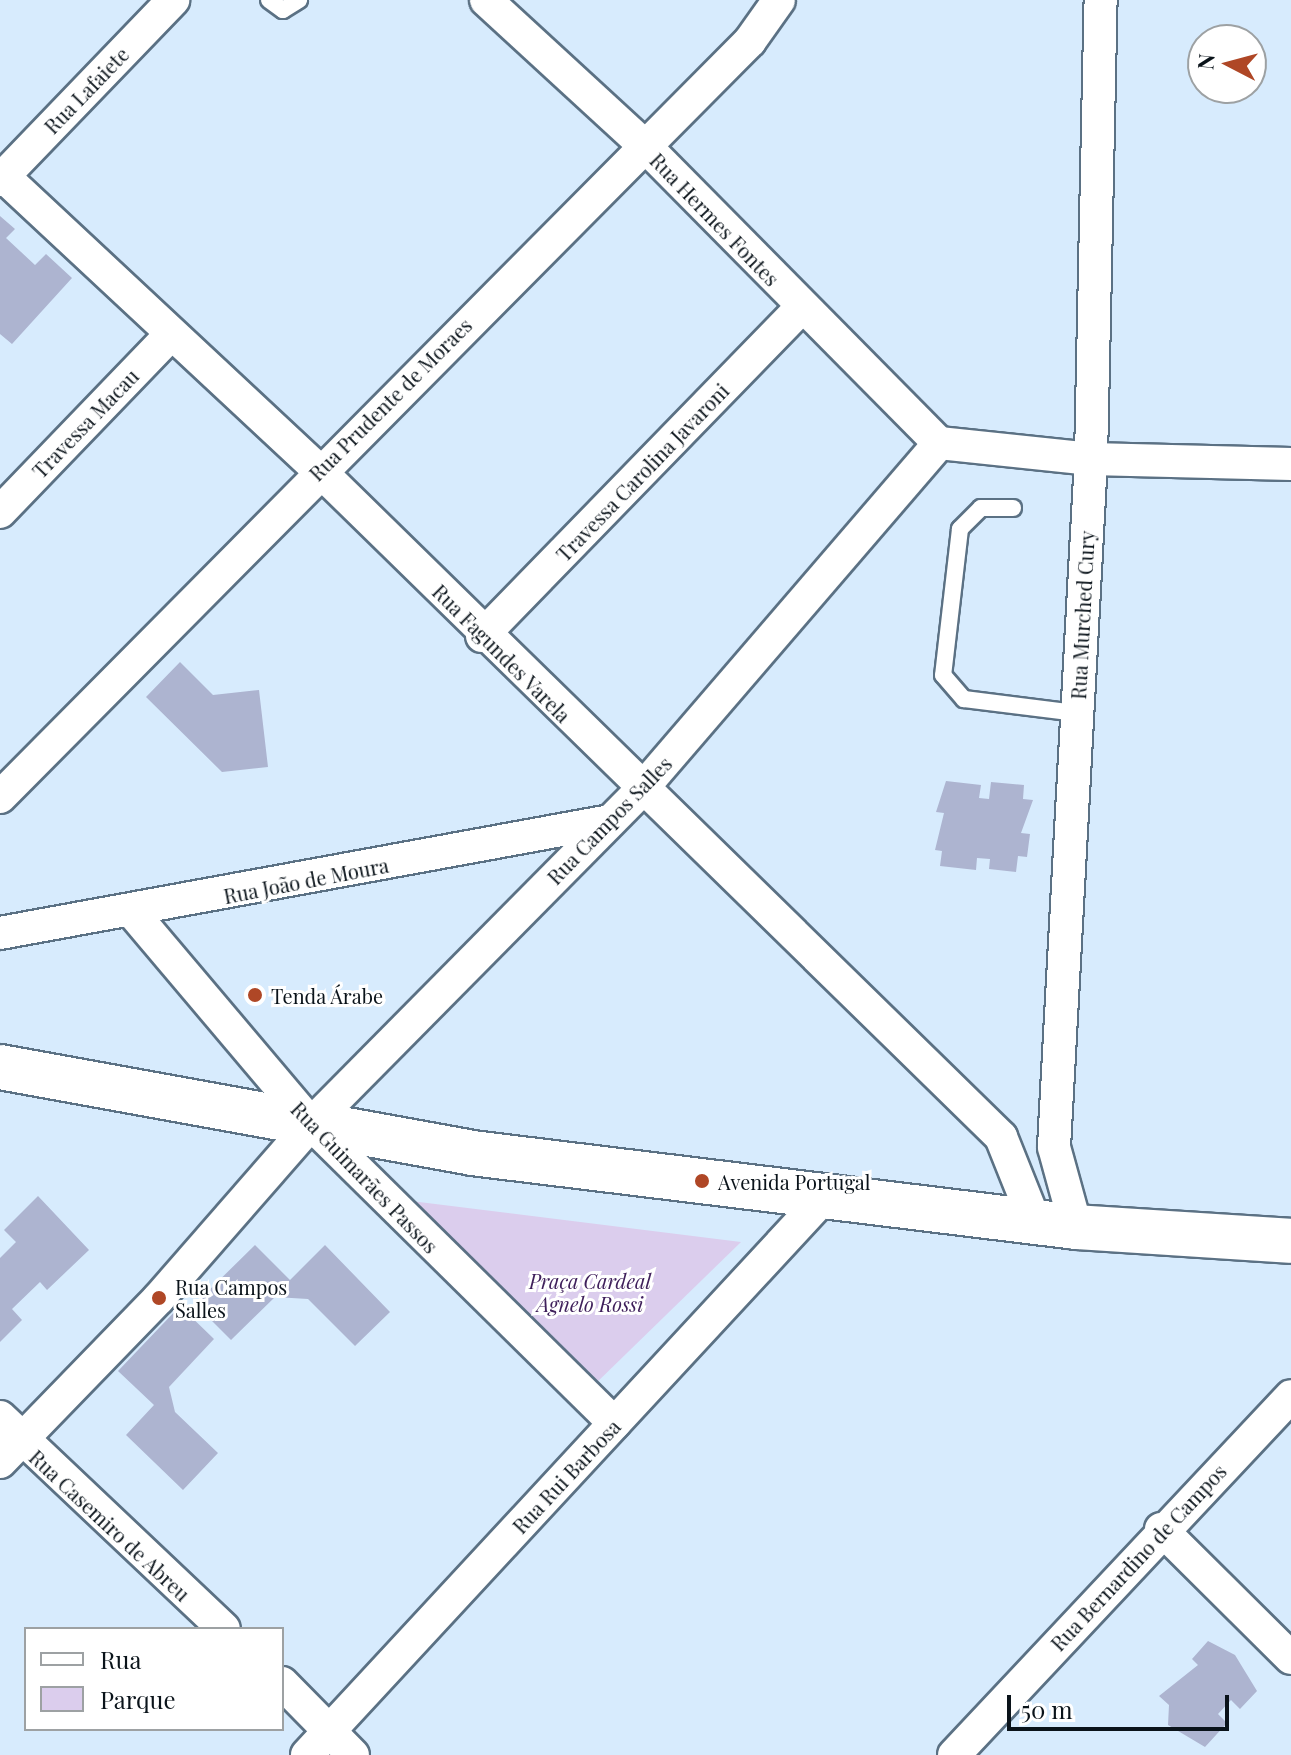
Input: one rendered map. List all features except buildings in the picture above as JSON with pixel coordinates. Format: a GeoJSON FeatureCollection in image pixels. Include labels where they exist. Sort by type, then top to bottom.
{"type":"FeatureCollection","features":[{"type":"Feature","properties":{"kind":"main road"},"geometry":{"type":"LineString","coordinates":[[0,1068],[472,1153],[1055,1225],[1291,1241]]}},
{"type":"Feature","properties":{"kind":"street","name":"Rua Lafaiete"},"geometry":{"type":"LineString","coordinates":[[1,176],[173,0]]}},
{"type":"Feature","properties":{"kind":"street","name":"Rua Hermes Fontes"},"geometry":{"type":"LineString","coordinates":[[486,0],[645,146],[801,308],[939,443]]}},
{"type":"Feature","properties":{"kind":"street","name":"Rua Prudente de Moraes"},"geometry":{"type":"LineString","coordinates":[[0,797],[319,470],[750,41],[779,0]]}},
{"type":"Feature","properties":{"kind":"street","name":"Rua Murched Cury"},"geometry":{"type":"LineString","coordinates":[[1055,1225],[1054,1147],[1091,459],[1101,0]]}},
{"type":"Feature","properties":{"kind":"street","name":"Rua Fagundes Varela"},"geometry":{"type":"LineString","coordinates":[[1,176],[319,470],[482,636],[1001,1137],[1055,1225]]}},
{"type":"Feature","properties":{"kind":"street","name":"Travessa Carolina Javaroni"},"geometry":{"type":"LineString","coordinates":[[482,636],[801,308]]}},
{"type":"Feature","properties":{"kind":"street","name":"Travessa Macau"},"geometry":{"type":"LineString","coordinates":[[0,512],[171,334]]}},
{"type":"Feature","properties":{"kind":"street"},"geometry":{"type":"LineString","coordinates":[[939,443],[1091,459],[1291,464]]}},
{"type":"Feature","properties":{"kind":"street","name":"Rua Campos Salles"},"geometry":{"type":"LineString","coordinates":[[10,1452],[311,1124],[641,790],[939,443]]}},
{"type":"Feature","properties":{"kind":"street","name":"Rua João de Moura"},"geometry":{"type":"LineString","coordinates":[[0,933],[133,913],[610,821]]}},
{"type":"Feature","properties":{"kind":"street","name":"Rua Guimarães Passos"},"geometry":{"type":"LineString","coordinates":[[133,913],[311,1124],[614,1423]]}},
{"type":"Feature","properties":{"kind":"street"},"geometry":{"type":"LineString","coordinates":[[1001,1137],[1054,1147]]}},
{"type":"Feature","properties":{"kind":"street","name":"Rua Rui Barbosa"},"geometry":{"type":"LineString","coordinates":[[307,1755],[825,1196]]}},
{"type":"Feature","properties":{"kind":"street","name":"Rua Bernardino de Campos"},"geometry":{"type":"LineString","coordinates":[[959,1753],[1161,1529],[1291,1396]]}},
{"type":"Feature","properties":{"kind":"street","name":"Rua Casemiro de Abreu"},"geometry":{"type":"LineString","coordinates":[[0,1417],[10,1452],[222,1627]]}},
{"type":"Feature","properties":{"kind":"street"},"geometry":{"type":"LineString","coordinates":[[1161,1529],[1291,1658]]}},
{"type":"Feature","properties":{"kind":"street"},"geometry":{"type":"LineString","coordinates":[[284,1685],[353,1755]]}},
{"type":"Feature","properties":{"kind":"lane"},"geometry":{"type":"LineString","coordinates":[[269,0],[283,10],[299,0]]}},
{"type":"Feature","properties":{"kind":"lane"},"geometry":{"type":"LineString","coordinates":[[1013,508],[981,508],[960,529],[943,675],[964,699],[1077,713]]}},
{"type":"Feature","properties":{"kind":"green space","name":"Praça Cardeal Agnelo Rossi"},"geometry":{"type":"Polygon","coordinates":[[[411,1201],[741,1242],[590,1389],[411,1201]]]}},
{"type":"Feature","properties":{"kind":"place","name":"Tenda Árabe"},"geometry":{"type":"Point","coordinates":[255,995]}},
{"type":"Feature","properties":{"kind":"place","name":"Avenida Portugal"},"geometry":{"type":"Point","coordinates":[702,1181]}},
{"type":"Feature","properties":{"kind":"place","name":"Rua Campos Salles"},"geometry":{"type":"Point","coordinates":[159,1298]}}]}
